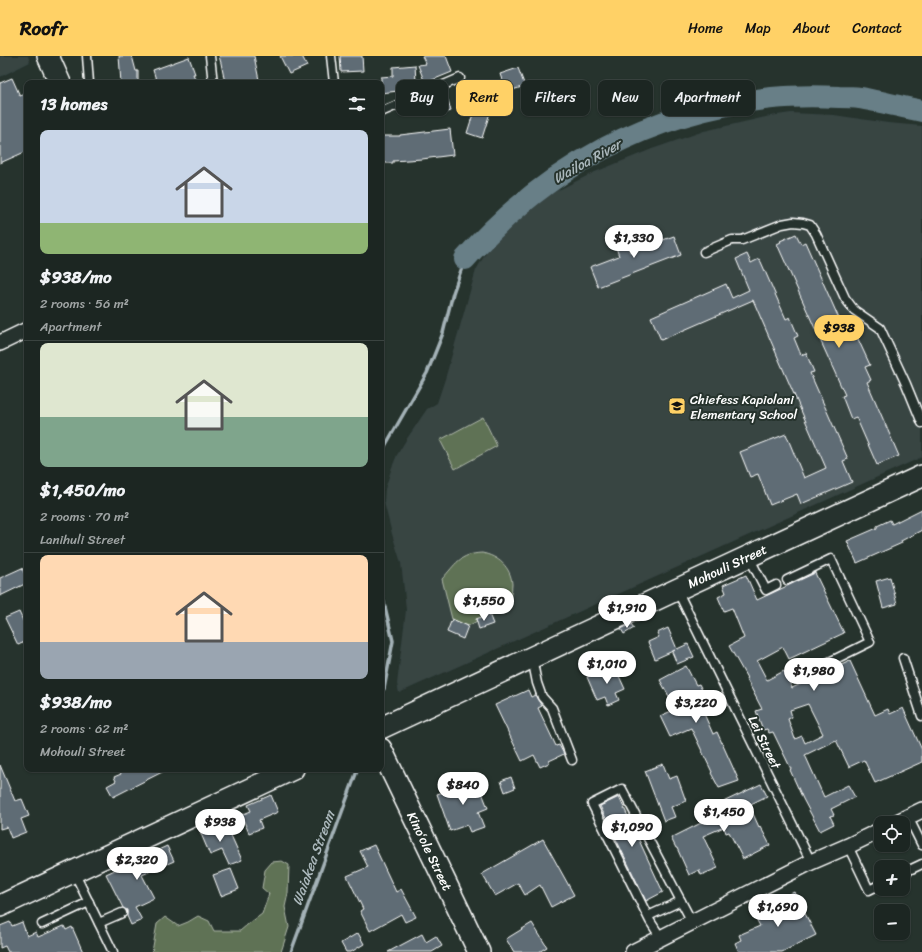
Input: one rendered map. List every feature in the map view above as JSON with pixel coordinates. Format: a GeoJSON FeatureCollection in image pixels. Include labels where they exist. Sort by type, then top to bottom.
{"type":"FeatureCollection","features":[{"type":"Feature","properties":{"kind":"street"},"geometry":{"type":"LineString","coordinates":[[48,56],[59,80]]}},
{"type":"Feature","properties":{"kind":"street"},"geometry":{"type":"LineString","coordinates":[[0,343],[24,331]]}},
{"type":"Feature","properties":{"kind":"street","name":"Mohouli Street"},"geometry":{"type":"LineString","coordinates":[[384,727],[922,476]]}},
{"type":"Feature","properties":{"kind":"street","name":"Kinoʻole Street"},"geometry":{"type":"LineString","coordinates":[[384,755],[478,952]]}},
{"type":"Feature","properties":{"kind":"street"},"geometry":{"type":"LineString","coordinates":[[0,906],[287,772]]}},
{"type":"Feature","properties":{"kind":"street"},"geometry":{"type":"LineString","coordinates":[[909,816],[922,810]]}},
{"type":"Feature","properties":{"kind":"street"},"geometry":{"type":"LineString","coordinates":[[633,952],[810,862],[874,833]]}},
{"type":"Feature","properties":{"kind":"lane"},"geometry":{"type":"LineString","coordinates":[[87,56],[89,80]]}},
{"type":"Feature","properties":{"kind":"lane"},"geometry":{"type":"LineString","coordinates":[[210,56],[212,80]]}},
{"type":"Feature","properties":{"kind":"lane"},"geometry":{"type":"LineString","coordinates":[[331,56],[334,80]]}},
{"type":"Feature","properties":{"kind":"lane"},"geometry":{"type":"LineString","coordinates":[[384,111],[460,78]]}},
{"type":"Feature","properties":{"kind":"lane"},"geometry":{"type":"LineString","coordinates":[[704,252],[732,240],[742,240],[782,224],[803,222],[810,225],[816,234],[846,298],[854,310],[880,328],[922,423]]}},
{"type":"Feature","properties":{"kind":"lane"},"geometry":{"type":"LineString","coordinates":[[749,556],[766,590],[776,585]]}},
{"type":"Feature","properties":{"kind":"lane"},"geometry":{"type":"LineString","coordinates":[[787,580],[831,559],[870,642],[809,672]]}},
{"type":"Feature","properties":{"kind":"lane","name":"Lei Street"},"geometry":{"type":"LineString","coordinates":[[676,590],[810,862]]}},
{"type":"Feature","properties":{"kind":"lane"},"geometry":{"type":"LineString","coordinates":[[532,657],[537,683],[542,697],[552,708],[572,760]]}},
{"type":"Feature","properties":{"kind":"lane"},"geometry":{"type":"LineString","coordinates":[[903,658],[919,699],[922,716]]}},
{"type":"Feature","properties":{"kind":"lane"},"geometry":{"type":"LineString","coordinates":[[661,938],[648,916],[592,804],[622,789],[692,922]]}},
{"type":"Feature","properties":{"kind":"lane"},"geometry":{"type":"LineString","coordinates":[[910,831],[922,845]]}},
{"type":"Feature","properties":{"kind":"lane"},"geometry":{"type":"LineString","coordinates":[[848,846],[869,890],[874,888]]}},
{"type":"Feature","properties":{"kind":"lane"},"geometry":{"type":"LineString","coordinates":[[910,870],[922,864]]}},
{"type":"Feature","properties":{"kind":"lane"},"geometry":{"type":"LineString","coordinates":[[74,872],[113,952]]}},
{"type":"Feature","properties":{"kind":"lane"},"geometry":{"type":"LineString","coordinates":[[648,916],[680,901]]}},
{"type":"Feature","properties":{"kind":"lane"},"geometry":{"type":"LineString","coordinates":[[42,924],[89,902]]}},
{"type":"Feature","properties":{"kind":"lane"},"geometry":{"type":"LineString","coordinates":[[99,923],[122,913]]}},
{"type":"Feature","properties":{"kind":"shaded area"},"geometry":{"type":"Polygon","coordinates":[[[0,56],[28,56],[30,62],[0,77],[0,56]]]}},
{"type":"Feature","properties":{"kind":"shaded area","name":"Chiefess Kapiolani Elementary School"},"geometry":{"type":"Polygon","coordinates":[[[791,113],[834,115],[888,123],[922,126],[922,457],[399,693],[397,684],[406,610],[401,563],[384,502],[385,489],[397,455],[406,440],[427,409],[437,403],[476,270],[496,236],[521,210],[595,172],[652,149],[704,131],[770,116],[791,113]]]}},
{"type":"Feature","properties":{"kind":"green space"},"geometry":{"type":"Polygon","coordinates":[[[483,417],[497,446],[455,469],[440,440],[483,417]]]}},
{"type":"Feature","properties":{"kind":"green space"},"geometry":{"type":"Polygon","coordinates":[[[482,553],[488,554],[503,563],[509,572],[512,584],[510,603],[468,626],[452,619],[442,579],[455,564],[463,558],[468,555],[482,553]]]}},
{"type":"Feature","properties":{"kind":"green space"},"geometry":{"type":"Polygon","coordinates":[[[282,861],[289,865],[288,893],[285,907],[289,927],[281,952],[152,952],[157,924],[165,917],[178,926],[198,916],[209,921],[214,931],[240,931],[262,914],[269,894],[262,888],[265,870],[272,862],[282,861]]]}},
{"type":"Feature","properties":{"kind":"building"},"geometry":{"type":"Polygon","coordinates":[[[119,56],[132,56],[136,71],[138,71],[138,80],[121,80],[119,56]]]}},
{"type":"Feature","properties":{"kind":"building"},"geometry":{"type":"Polygon","coordinates":[[[219,56],[254,56],[259,80],[224,80],[219,56]]]}},
{"type":"Feature","properties":{"kind":"building"},"geometry":{"type":"Polygon","coordinates":[[[280,56],[302,56],[307,66],[289,74],[280,56]]]}},
{"type":"Feature","properties":{"kind":"building"},"geometry":{"type":"Polygon","coordinates":[[[340,56],[362,56],[363,71],[341,72],[340,56]]]}},
{"type":"Feature","properties":{"kind":"building"},"geometry":{"type":"Polygon","coordinates":[[[422,56],[446,56],[452,72],[432,80],[424,80],[418,65],[426,64],[422,56]]]}},
{"type":"Feature","properties":{"kind":"building"},"geometry":{"type":"Polygon","coordinates":[[[189,57],[196,80],[156,80],[153,70],[189,57]]]}},
{"type":"Feature","properties":{"kind":"building"},"geometry":{"type":"Polygon","coordinates":[[[415,65],[416,80],[396,80],[396,91],[384,93],[384,80],[381,80],[381,77],[393,76],[393,67],[415,65]]]}},
{"type":"Feature","properties":{"kind":"building"},"geometry":{"type":"Polygon","coordinates":[[[518,68],[523,80],[521,80],[521,87],[513,90],[513,80],[502,80],[500,74],[518,68]]]}},
{"type":"Feature","properties":{"kind":"building"},"geometry":{"type":"Polygon","coordinates":[[[12,78],[20,96],[24,94],[24,152],[0,163],[0,83],[12,78]]]}},
{"type":"Feature","properties":{"kind":"building"},"geometry":{"type":"Polygon","coordinates":[[[448,100],[451,111],[448,112],[448,100]]]}},
{"type":"Feature","properties":{"kind":"building"},"geometry":{"type":"Polygon","coordinates":[[[472,116],[489,116],[482,138],[467,133],[472,116]]]}},
{"type":"Feature","properties":{"kind":"building"},"geometry":{"type":"Polygon","coordinates":[[[450,129],[453,155],[384,163],[384,136],[450,129]]]}},
{"type":"Feature","properties":{"kind":"building"},"geometry":{"type":"Polygon","coordinates":[[[623,232],[630,252],[649,245],[648,241],[659,237],[660,241],[674,236],[681,255],[598,287],[590,267],[619,256],[612,236],[623,232]]]}},
{"type":"Feature","properties":{"kind":"building"},"geometry":{"type":"Polygon","coordinates":[[[796,234],[801,244],[805,242],[841,323],[843,322],[846,329],[852,326],[870,365],[865,367],[871,380],[867,382],[899,456],[877,465],[856,417],[851,419],[842,396],[845,395],[777,244],[781,242],[780,241],[796,234]]]}},
{"type":"Feature","properties":{"kind":"building"},"geometry":{"type":"Polygon","coordinates":[[[747,254],[751,263],[759,259],[786,319],[790,317],[798,336],[794,338],[801,355],[806,353],[814,372],[810,373],[848,459],[843,461],[852,482],[801,504],[797,494],[770,505],[758,474],[750,477],[740,452],[786,434],[804,478],[826,468],[753,300],[661,340],[651,317],[726,284],[732,298],[749,290],[736,259],[747,254]]]}},
{"type":"Feature","properties":{"kind":"building"},"geometry":{"type":"Polygon","coordinates":[[[922,509],[922,530],[901,541],[902,543],[857,563],[847,541],[877,528],[877,526],[890,520],[892,524],[922,509]]]}},
{"type":"Feature","properties":{"kind":"building"},"geometry":{"type":"Polygon","coordinates":[[[22,568],[24,572],[24,584],[0,596],[0,578],[22,568]]]}},
{"type":"Feature","properties":{"kind":"building"},"geometry":{"type":"Polygon","coordinates":[[[815,573],[844,633],[789,659],[783,647],[757,661],[767,680],[784,671],[792,688],[850,661],[875,715],[888,709],[890,714],[903,708],[922,750],[922,762],[875,783],[864,760],[849,767],[836,740],[805,755],[824,797],[848,785],[855,797],[831,809],[834,815],[830,816],[834,824],[820,831],[803,799],[790,770],[791,769],[773,732],[769,733],[767,729],[763,730],[756,711],[762,709],[729,646],[744,638],[732,608],[724,611],[718,597],[726,593],[723,585],[746,575],[757,600],[815,573]],[[808,704],[790,710],[792,717],[788,719],[795,739],[802,736],[805,743],[823,734],[808,704]]]}},
{"type":"Feature","properties":{"kind":"building"},"geometry":{"type":"Polygon","coordinates":[[[890,577],[897,604],[883,608],[876,581],[890,577]]]}},
{"type":"Feature","properties":{"kind":"building"},"geometry":{"type":"Polygon","coordinates":[[[19,612],[24,623],[24,642],[18,645],[5,618],[19,612]]]}},
{"type":"Feature","properties":{"kind":"building"},"geometry":{"type":"Polygon","coordinates":[[[489,614],[493,624],[479,629],[476,619],[489,614]]]}},
{"type":"Feature","properties":{"kind":"building"},"geometry":{"type":"Polygon","coordinates":[[[452,619],[468,626],[463,639],[447,632],[452,619]]]}},
{"type":"Feature","properties":{"kind":"building"},"geometry":{"type":"Polygon","coordinates":[[[631,624],[634,628],[624,634],[621,629],[631,624]]]}},
{"type":"Feature","properties":{"kind":"building"},"geometry":{"type":"Polygon","coordinates":[[[668,628],[677,649],[688,644],[694,657],[677,664],[672,652],[675,650],[655,659],[648,642],[659,637],[657,633],[668,628]]]}},
{"type":"Feature","properties":{"kind":"building"},"geometry":{"type":"Polygon","coordinates":[[[614,665],[625,689],[616,693],[619,700],[608,705],[605,697],[597,700],[587,677],[614,665]]]}},
{"type":"Feature","properties":{"kind":"building"},"geometry":{"type":"Polygon","coordinates":[[[686,666],[696,685],[699,684],[704,694],[697,698],[713,734],[717,732],[739,781],[719,788],[691,728],[670,737],[660,716],[676,709],[660,680],[686,666]]]}},
{"type":"Feature","properties":{"kind":"building"},"geometry":{"type":"Polygon","coordinates":[[[528,690],[531,697],[535,695],[542,706],[538,708],[556,746],[559,745],[564,754],[540,767],[534,755],[522,761],[495,705],[528,690]]]}},
{"type":"Feature","properties":{"kind":"building"},"geometry":{"type":"Polygon","coordinates":[[[663,764],[669,779],[677,776],[686,801],[671,807],[675,817],[664,821],[645,771],[663,764]]]}},
{"type":"Feature","properties":{"kind":"building"},"geometry":{"type":"Polygon","coordinates":[[[0,765],[15,801],[22,799],[29,816],[21,819],[26,832],[11,838],[7,827],[0,829],[0,765]]]}},
{"type":"Feature","properties":{"kind":"building"},"geometry":{"type":"Polygon","coordinates":[[[120,772],[162,772],[113,797],[107,786],[116,781],[114,777],[121,774],[120,772]]]}},
{"type":"Feature","properties":{"kind":"building"},"geometry":{"type":"Polygon","coordinates":[[[511,777],[515,788],[505,792],[501,781],[511,777]]]}},
{"type":"Feature","properties":{"kind":"building"},"geometry":{"type":"Polygon","coordinates":[[[477,780],[488,808],[478,812],[484,827],[470,832],[467,825],[450,831],[437,794],[477,780]]]}},
{"type":"Feature","properties":{"kind":"building"},"geometry":{"type":"Polygon","coordinates":[[[761,784],[767,796],[749,805],[759,827],[760,826],[770,845],[743,859],[729,832],[726,833],[724,827],[703,836],[718,868],[701,875],[699,870],[689,875],[671,838],[723,812],[719,804],[761,784]]]}},
{"type":"Feature","properties":{"kind":"building"},"geometry":{"type":"Polygon","coordinates":[[[271,795],[278,812],[259,820],[262,828],[249,833],[241,815],[251,811],[248,805],[271,795]]]}},
{"type":"Feature","properties":{"kind":"building"},"geometry":{"type":"Polygon","coordinates":[[[619,797],[663,892],[646,901],[600,806],[619,797]]]}},
{"type":"Feature","properties":{"kind":"building"},"geometry":{"type":"Polygon","coordinates":[[[212,824],[215,830],[223,826],[227,834],[230,833],[242,860],[229,865],[222,850],[210,855],[199,829],[212,824]]]}},
{"type":"Feature","properties":{"kind":"building"},"geometry":{"type":"Polygon","coordinates":[[[543,839],[574,895],[551,907],[540,885],[525,895],[518,883],[495,896],[482,874],[543,839]]]}},
{"type":"Feature","properties":{"kind":"building"},"geometry":{"type":"Polygon","coordinates":[[[374,845],[396,892],[401,889],[416,917],[405,922],[401,914],[370,931],[360,911],[363,909],[347,876],[368,867],[360,851],[374,845]]]}},
{"type":"Feature","properties":{"kind":"building"},"geometry":{"type":"Polygon","coordinates":[[[167,846],[174,861],[142,875],[154,898],[135,907],[142,920],[131,925],[127,916],[127,910],[123,908],[106,874],[167,846]]]}},
{"type":"Feature","properties":{"kind":"building"},"geometry":{"type":"Polygon","coordinates":[[[231,869],[239,889],[221,896],[213,875],[231,869]]]}},
{"type":"Feature","properties":{"kind":"building"},"geometry":{"type":"Polygon","coordinates":[[[794,892],[816,935],[782,952],[739,952],[735,943],[741,940],[739,935],[760,926],[753,913],[794,892]]]}},
{"type":"Feature","properties":{"kind":"building"},"geometry":{"type":"Polygon","coordinates":[[[10,922],[12,926],[22,922],[27,936],[36,932],[38,937],[64,926],[66,930],[72,927],[83,952],[8,952],[5,946],[0,948],[0,926],[10,922]]]}},
{"type":"Feature","properties":{"kind":"building"},"geometry":{"type":"Polygon","coordinates":[[[532,923],[547,947],[539,952],[514,952],[506,939],[532,923]]]}},
{"type":"Feature","properties":{"kind":"building"},"geometry":{"type":"Polygon","coordinates":[[[358,933],[364,944],[351,952],[346,952],[341,943],[358,933]]]}},
{"type":"Feature","properties":{"kind":"building"},"geometry":{"type":"Polygon","coordinates":[[[422,934],[426,942],[436,936],[442,946],[432,952],[388,952],[422,934]]]}},
{"type":"Feature","properties":{"kind":"waterway","name":"Wailoa River"},"geometry":{"type":"LineString","coordinates":[[465,259],[496,226],[530,197],[566,171],[603,149],[643,130],[684,116],[727,105],[772,98],[805,96],[857,98],[922,111]]}},
{"type":"Feature","properties":{"kind":"waterway"},"geometry":{"type":"LineString","coordinates":[[384,448],[427,373],[443,333],[453,293],[465,259]]}},
{"type":"Feature","properties":{"kind":"waterway"},"geometry":{"type":"LineString","coordinates":[[384,603],[393,641],[384,689]]}},
{"type":"Feature","properties":{"kind":"waterway","name":"Waiakea Stream"},"geometry":{"type":"LineString","coordinates":[[291,952],[357,772]]}},
{"type":"Feature","properties":{"kind":"place","name":"Chiefess Kapiolani Elementary School"},"geometry":{"type":"Point","coordinates":[677,406]}}]}
